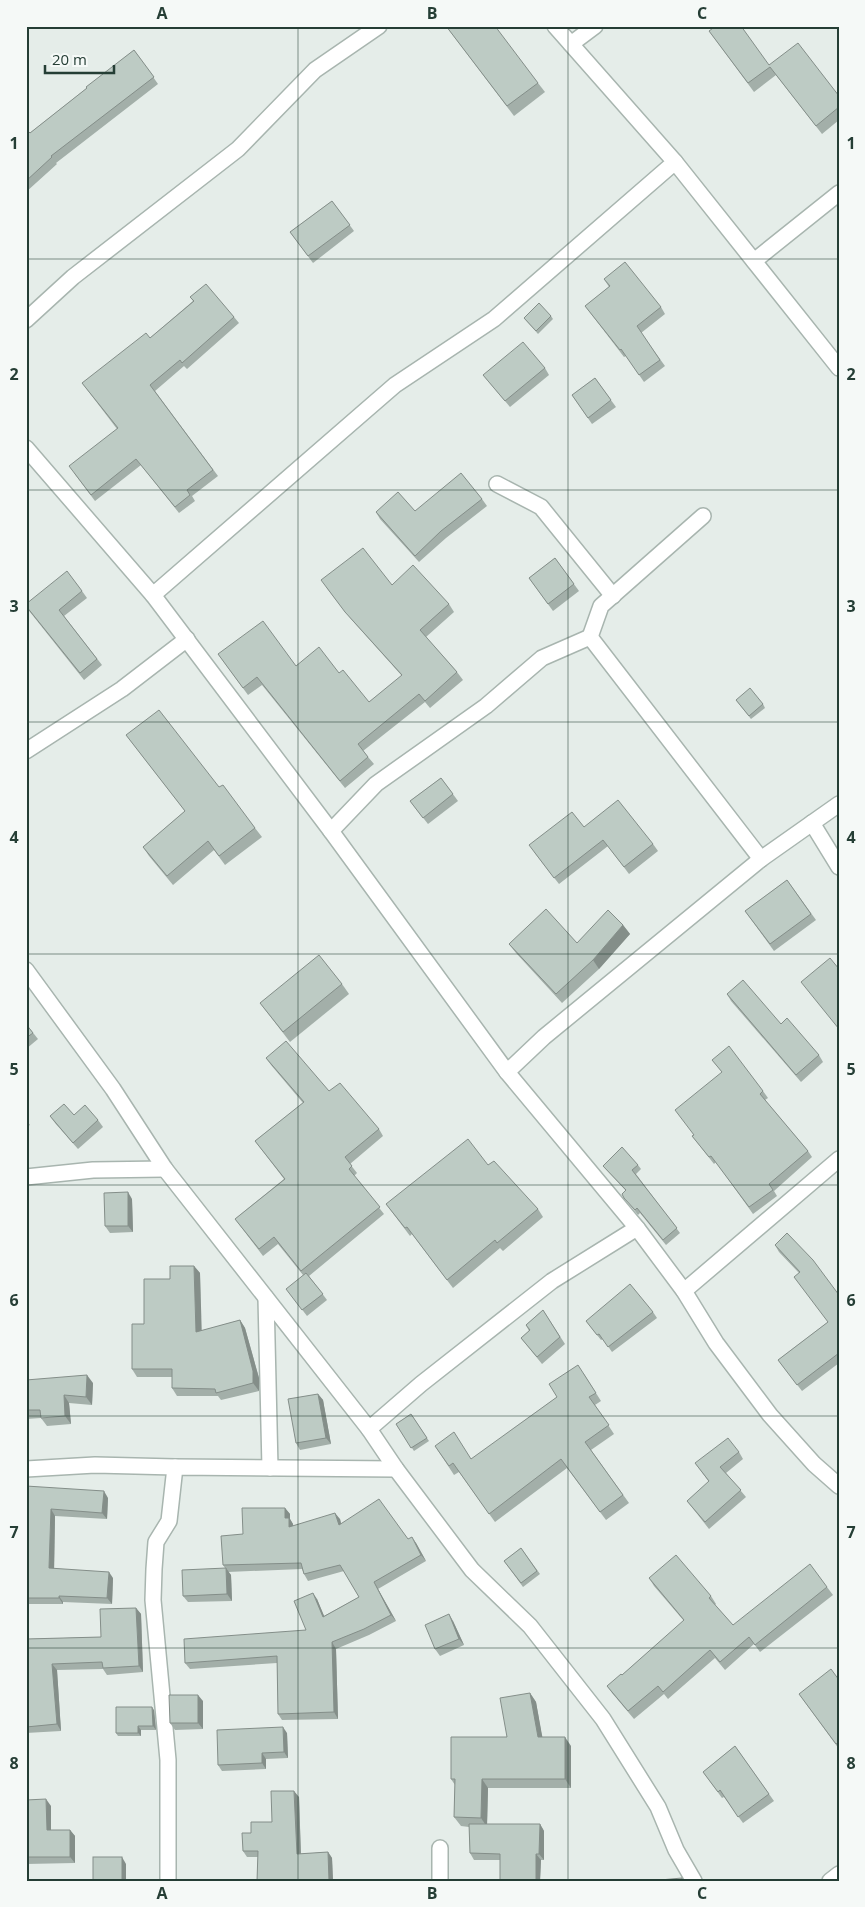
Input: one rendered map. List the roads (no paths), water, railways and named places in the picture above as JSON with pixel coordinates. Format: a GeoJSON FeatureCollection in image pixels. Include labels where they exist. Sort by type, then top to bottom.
{"type":"FeatureCollection","features":[{"type":"Feature","properties":{"kind":"street"},"geometry":{"type":"LineString","coordinates":[[26,320],[73,277],[238,149],[315,70],[379,26]]}},
{"type":"Feature","properties":{"kind":"street"},"geometry":{"type":"LineString","coordinates":[[554,26],[675,162],[839,368]]}},
{"type":"Feature","properties":{"kind":"street"},"geometry":{"type":"LineString","coordinates":[[571,44],[595,26]]}},
{"type":"Feature","properties":{"kind":"street"},"geometry":{"type":"LineString","coordinates":[[154,595],[396,385],[494,319],[675,162]]}},
{"type":"Feature","properties":{"kind":"street"},"geometry":{"type":"LineString","coordinates":[[754,261],[839,193]]}},
{"type":"Feature","properties":{"kind":"street"},"geometry":{"type":"LineString","coordinates":[[26,448],[154,595],[331,831],[506,1072],[637,1228],[684,1291],[716,1343],[770,1415],[814,1464],[839,1486]]}},
{"type":"Feature","properties":{"kind":"street"},"geometry":{"type":"LineString","coordinates":[[496,484],[541,507],[613,596]]}},
{"type":"Feature","properties":{"kind":"street"},"geometry":{"type":"LineString","coordinates":[[331,831],[376,784],[486,706],[542,658],[590,637],[601,606],[702,516]]}},
{"type":"Feature","properties":{"kind":"street"},"geometry":{"type":"LineString","coordinates":[[590,637],[761,858]]}},
{"type":"Feature","properties":{"kind":"street"},"geometry":{"type":"LineString","coordinates":[[26,751],[122,689],[187,639]]}},
{"type":"Feature","properties":{"kind":"street"},"geometry":{"type":"LineString","coordinates":[[506,1072],[544,1038],[761,858],[839,804]]}},
{"type":"Feature","properties":{"kind":"street"},"geometry":{"type":"LineString","coordinates":[[812,823],[839,867]]}},
{"type":"Feature","properties":{"kind":"street"},"geometry":{"type":"LineString","coordinates":[[26,970],[113,1088],[165,1169],[369,1429],[396,1469],[472,1570],[530,1626],[603,1719],[658,1807],[676,1850],[694,1881]]}},
{"type":"Feature","properties":{"kind":"street"},"geometry":{"type":"LineString","coordinates":[[684,1291],[839,1159]]}},
{"type":"Feature","properties":{"kind":"street"},"geometry":{"type":"LineString","coordinates":[[26,1177],[93,1170],[165,1169]]}},
{"type":"Feature","properties":{"kind":"street"},"geometry":{"type":"LineString","coordinates":[[369,1429],[428,1378],[552,1281],[637,1228]]}},
{"type":"Feature","properties":{"kind":"street"},"geometry":{"type":"LineString","coordinates":[[266,1298],[270,1468]]}},
{"type":"Feature","properties":{"kind":"street"},"geometry":{"type":"LineString","coordinates":[[26,1469],[95,1465],[396,1469]]}},
{"type":"Feature","properties":{"kind":"street"},"geometry":{"type":"LineString","coordinates":[[168,1881],[168,1760],[153,1600],[156,1542],[169,1521],[175,1467]]}},
{"type":"Feature","properties":{"kind":"street"},"geometry":{"type":"LineString","coordinates":[[440,1848],[440,1881]]}},
{"type":"Feature","properties":{"kind":"street"},"geometry":{"type":"LineString","coordinates":[[830,1881],[839,1874]]}}]}
